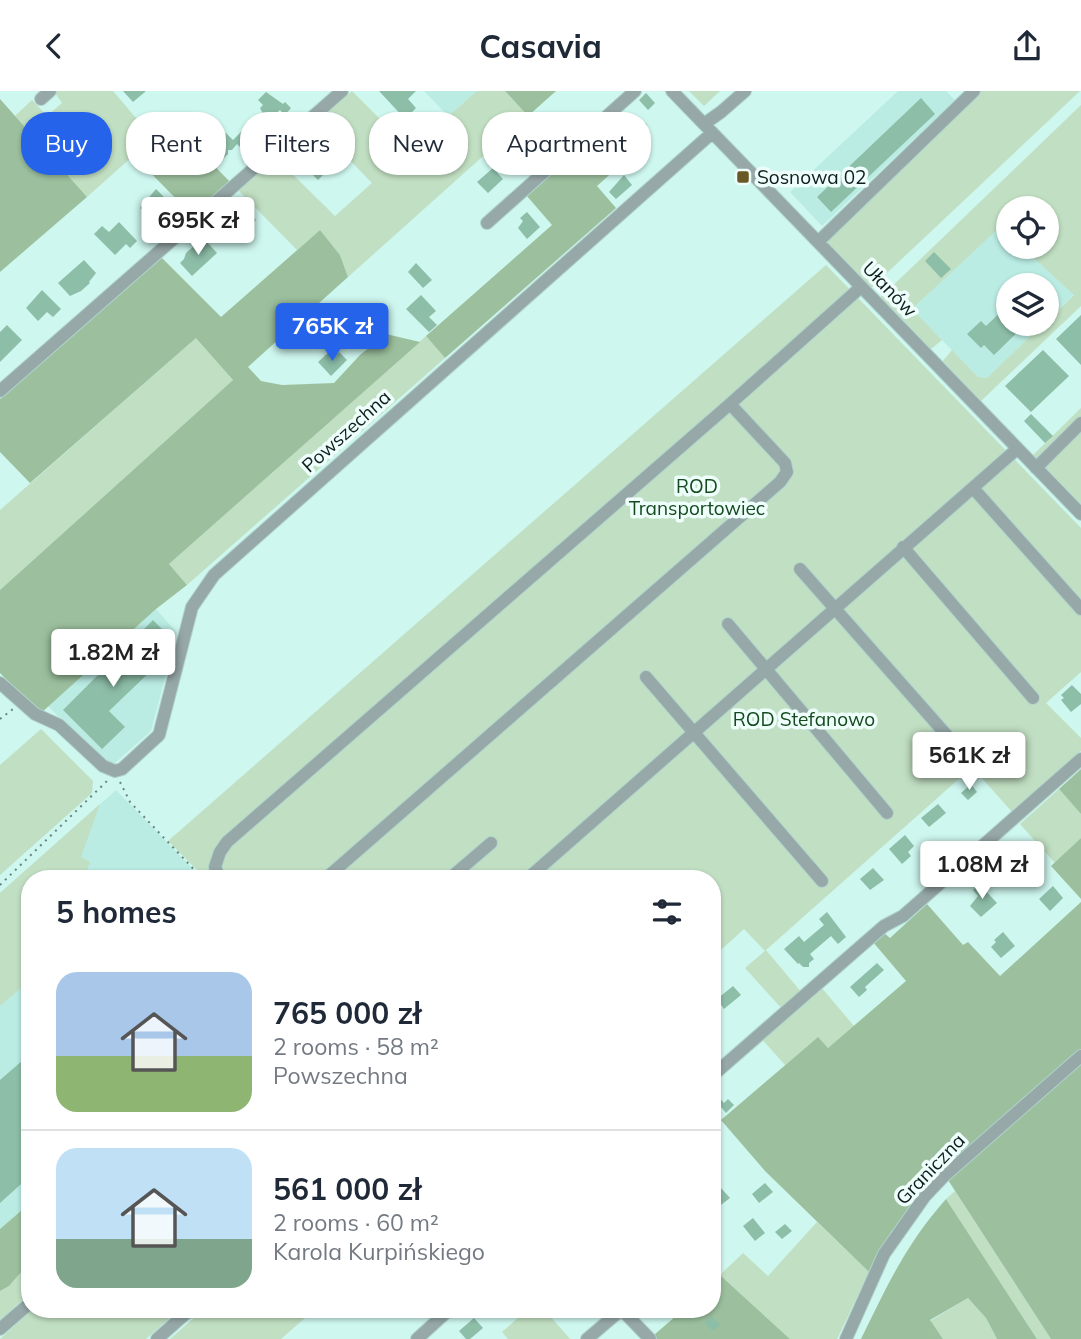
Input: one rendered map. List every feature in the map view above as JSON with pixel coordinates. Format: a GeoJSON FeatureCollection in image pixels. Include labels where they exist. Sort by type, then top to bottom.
{"type":"FeatureCollection","features":[{"type":"Feature","properties":{"kind":"street"},"geometry":{"type":"LineString","coordinates":[[0,391],[342,91]]}},
{"type":"Feature","properties":{"kind":"street"},"geometry":{"type":"LineString","coordinates":[[486,223],[635,91]]}},
{"type":"Feature","properties":{"kind":"street","name":"Ułanów"},"geometry":{"type":"LineString","coordinates":[[672,91],[1081,514]]}},
{"type":"Feature","properties":{"kind":"street","name":"Powszechna"},"geometry":{"type":"LineString","coordinates":[[112,771],[122,769],[159,735],[192,607],[214,575],[708,128],[721,112],[745,91]]}},
{"type":"Feature","properties":{"kind":"street"},"geometry":{"type":"LineString","coordinates":[[818,242],[974,91]]}},
{"type":"Feature","properties":{"kind":"street"},"geometry":{"type":"LineString","coordinates":[[216,870],[220,852],[227,842],[861,287]]}},
{"type":"Feature","properties":{"kind":"street"},"geometry":{"type":"LineString","coordinates":[[335,870],[780,482],[787,472],[785,463],[730,404]]}},
{"type":"Feature","properties":{"kind":"street"},"geometry":{"type":"LineString","coordinates":[[1036,468],[1081,423]]}},
{"type":"Feature","properties":{"kind":"street"},"geometry":{"type":"LineString","coordinates":[[537,870],[1017,449]]}},
{"type":"Feature","properties":{"kind":"street"},"geometry":{"type":"LineString","coordinates":[[973,488],[1081,609]]}},
{"type":"Feature","properties":{"kind":"street"},"geometry":{"type":"LineString","coordinates":[[903,547],[1033,698]]}},
{"type":"Feature","properties":{"kind":"street"},"geometry":{"type":"LineString","coordinates":[[800,569],[958,748]]}},
{"type":"Feature","properties":{"kind":"street"},"geometry":{"type":"LineString","coordinates":[[728,624],[887,813]]}},
{"type":"Feature","properties":{"kind":"street"},"geometry":{"type":"LineString","coordinates":[[646,677],[822,881]]}},
{"type":"Feature","properties":{"kind":"street"},"geometry":{"type":"LineString","coordinates":[[0,683],[35,714],[59,725],[112,771]]}},
{"type":"Feature","properties":{"kind":"street"},"geometry":{"type":"LineString","coordinates":[[721,1068],[884,926],[904,916],[1081,759]]}},
{"type":"Feature","properties":{"kind":"street"},"geometry":{"type":"LineString","coordinates":[[460,870],[491,843]]}},
{"type":"Feature","properties":{"kind":"street","name":"Graniczna"},"geometry":{"type":"LineString","coordinates":[[846,1339],[884,1254],[926,1196],[943,1177],[1081,1056]]}},
{"type":"Feature","properties":{"kind":"street"},"geometry":{"type":"LineString","coordinates":[[0,1329],[21,1311]]}},
{"type":"Feature","properties":{"kind":"street"},"geometry":{"type":"LineString","coordinates":[[157,1339],[181,1318]]}},
{"type":"Feature","properties":{"kind":"street"},"geometry":{"type":"LineString","coordinates":[[417,1339],[440,1318]]}},
{"type":"Feature","properties":{"kind":"street"},"geometry":{"type":"LineString","coordinates":[[587,1339],[611,1318]]}},
{"type":"Feature","properties":{"kind":"street"},"geometry":{"type":"LineString","coordinates":[[630,1318],[650,1339]]}},
{"type":"Feature","properties":{"kind":"path"},"geometry":{"type":"LineString","coordinates":[[0,719],[9,711],[23,705]]}},
{"type":"Feature","properties":{"kind":"path"},"geometry":{"type":"LineString","coordinates":[[112,771],[130,802],[194,870]]}},
{"type":"Feature","properties":{"kind":"path"},"geometry":{"type":"LineString","coordinates":[[0,885],[97,793],[112,771]]}},
{"type":"Feature","properties":{"kind":"shaded area"},"geometry":{"type":"Polygon","coordinates":[[[424,91],[477,91],[453,112],[444,112],[424,91]]]}},
{"type":"Feature","properties":{"kind":"shaded area"},"geometry":{"type":"Polygon","coordinates":[[[898,91],[946,91],[955,100],[822,226],[790,192],[898,91]]]}},
{"type":"Feature","properties":{"kind":"shaded area"},"geometry":{"type":"Polygon","coordinates":[[[996,230],[996,259],[1035,259],[1051,273],[996,273],[996,336],[1031,336],[987,378],[978,377],[912,309],[996,230]]]}},
{"type":"Feature","properties":{"kind":"shaded area"},"geometry":{"type":"Polygon","coordinates":[[[1059,280],[1074,294],[1059,309],[1059,280]]]}},
{"type":"Feature","properties":{"kind":"shaded area"},"geometry":{"type":"Polygon","coordinates":[[[156,609],[177,633],[151,731],[115,763],[103,763],[48,706],[156,609]]]}},
{"type":"Feature","properties":{"kind":"shaded area"},"geometry":{"type":"Polygon","coordinates":[[[116,790],[194,870],[26,870],[116,790]]]}},
{"type":"Feature","properties":{"kind":"shaded area"},"geometry":{"type":"Polygon","coordinates":[[[21,874],[21,1211],[0,1229],[0,893],[21,874]]]}},
{"type":"Feature","properties":{"kind":"green space"},"geometry":{"type":"Polygon","coordinates":[[[113,91],[131,112],[126,112],[126,162],[112,175],[112,112],[52,112],[62,103],[55,93],[113,91]]]}},
{"type":"Feature","properties":{"kind":"green space"},"geometry":{"type":"Polygon","coordinates":[[[352,91],[373,112],[369,112],[369,175],[462,175],[348,277],[340,255],[320,230],[297,250],[238,190],[256,175],[293,175],[335,216],[372,183],[355,165],[355,112],[327,112],[352,91]]]}},
{"type":"Feature","properties":{"kind":"green space"},"geometry":{"type":"Polygon","coordinates":[[[477,91],[505,91],[524,112],[482,112],[482,157],[468,170],[468,112],[453,112],[477,91]]]}},
{"type":"Feature","properties":{"kind":"green space"},"geometry":{"type":"Polygon","coordinates":[[[505,91],[556,91],[532,112],[524,112],[505,91]]]}},
{"type":"Feature","properties":{"kind":"green space"},"geometry":{"type":"Polygon","coordinates":[[[689,91],[720,91],[704,106],[689,91]]]}},
{"type":"Feature","properties":{"kind":"green space"},"geometry":{"type":"Polygon","coordinates":[[[980,91],[1080,91],[871,288],[825,240],[980,91]]]}},
{"type":"Feature","properties":{"kind":"green space"},"geometry":{"type":"Polygon","coordinates":[[[0,99],[21,123],[21,175],[67,175],[87,197],[0,272],[0,99]]]}},
{"type":"Feature","properties":{"kind":"green space"},"geometry":{"type":"Polygon","coordinates":[[[32,100],[43,112],[21,112],[21,123],[15,116],[32,100]]]}},
{"type":"Feature","properties":{"kind":"green space"},"geometry":{"type":"Polygon","coordinates":[[[1081,105],[1081,306],[1059,327],[1059,309],[1074,295],[1059,281],[1059,273],[1050,273],[1035,259],[1059,259],[1059,196],[996,196],[996,231],[912,309],[942,340],[931,349],[881,297],[1081,105]]]}},
{"type":"Feature","properties":{"kind":"green space"},"geometry":{"type":"Polygon","coordinates":[[[67,175],[112,175],[87,197],[67,175]]]}},
{"type":"Feature","properties":{"kind":"green space"},"geometry":{"type":"Polygon","coordinates":[[[153,175],[223,175],[230,182],[192,215],[153,175]]]}},
{"type":"Feature","properties":{"kind":"green space"},"geometry":{"type":"Polygon","coordinates":[[[549,175],[609,175],[597,186],[616,208],[445,358],[426,336],[552,225],[526,195],[549,175]]]}},
{"type":"Feature","properties":{"kind":"green space"},"geometry":{"type":"Polygon","coordinates":[[[320,230],[340,255],[348,277],[248,367],[261,381],[282,385],[334,383],[360,355],[386,334],[420,342],[169,564],[187,585],[156,609],[40,714],[0,673],[0,590],[233,380],[196,338],[30,483],[0,452],[0,399],[161,257],[221,317],[320,230]]]}},
{"type":"Feature","properties":{"kind":"green space"},"geometry":{"type":"Polygon","coordinates":[[[826,265],[1081,528],[1081,672],[1046,703],[1081,738],[1081,751],[1012,812],[972,767],[766,950],[802,993],[783,1010],[745,968],[765,951],[744,929],[721,950],[721,870],[197,870],[168,841],[826,265]]]}},
{"type":"Feature","properties":{"kind":"green space"},"geometry":{"type":"Polygon","coordinates":[[[426,336],[445,358],[187,585],[169,564],[426,336]]]}},
{"type":"Feature","properties":{"kind":"green space"},"geometry":{"type":"Polygon","coordinates":[[[1031,336],[1049,336],[981,401],[943,361],[952,350],[978,377],[987,378],[1031,336]]]}},
{"type":"Feature","properties":{"kind":"green space"},"geometry":{"type":"Polygon","coordinates":[[[197,337],[233,380],[0,590],[0,510],[197,337]]]}},
{"type":"Feature","properties":{"kind":"green space"},"geometry":{"type":"Polygon","coordinates":[[[1081,408],[1081,418],[1038,460],[1033,455],[1081,408]]]}},
{"type":"Feature","properties":{"kind":"green space"},"geometry":{"type":"Polygon","coordinates":[[[1081,431],[1081,504],[1045,467],[1081,431]]]}},
{"type":"Feature","properties":{"kind":"green space"},"geometry":{"type":"Polygon","coordinates":[[[41,729],[93,781],[92,793],[0,875],[0,765],[41,729]]]}},
{"type":"Feature","properties":{"kind":"green space"},"geometry":{"type":"Polygon","coordinates":[[[1081,769],[1081,814],[1059,789],[1081,769]]]}},
{"type":"Feature","properties":{"kind":"green space"},"geometry":{"type":"Polygon","coordinates":[[[1059,789],[1081,814],[1081,838],[1055,863],[1020,824],[1059,789]]]}},
{"type":"Feature","properties":{"kind":"green space"},"geometry":{"type":"Polygon","coordinates":[[[100,804],[81,857],[90,862],[87,870],[26,870],[100,804]]]}},
{"type":"Feature","properties":{"kind":"green space"},"geometry":{"type":"Polygon","coordinates":[[[1081,838],[1081,899],[1051,866],[1081,838]]]}},
{"type":"Feature","properties":{"kind":"green space"},"geometry":{"type":"Polygon","coordinates":[[[21,874],[21,988],[0,1006],[0,893],[21,874]]]}},
{"type":"Feature","properties":{"kind":"green space"},"geometry":{"type":"Polygon","coordinates":[[[1081,902],[1081,1051],[939,1176],[891,1232],[869,1272],[765,1171],[721,1120],[818,1037],[828,1048],[906,981],[873,942],[883,932],[890,938],[927,904],[963,945],[968,942],[1000,976],[1081,902]]]}},
{"type":"Feature","properties":{"kind":"green space"},"geometry":{"type":"Polygon","coordinates":[[[821,987],[854,1026],[828,1048],[817,1038],[785,1065],[761,1038],[821,987]]]}},
{"type":"Feature","properties":{"kind":"green space"},"geometry":{"type":"Polygon","coordinates":[[[1081,1063],[1081,1339],[1051,1339],[948,1180],[1081,1063]]]}},
{"type":"Feature","properties":{"kind":"green space"},"geometry":{"type":"Polygon","coordinates":[[[955,1191],[1051,1339],[1037,1339],[946,1199],[955,1191]]]}},
{"type":"Feature","properties":{"kind":"green space"},"geometry":{"type":"Polygon","coordinates":[[[946,1199],[1037,1339],[997,1339],[986,1318],[968,1298],[930,1320],[943,1339],[861,1339],[908,1249],[946,1199]]]}},
{"type":"Feature","properties":{"kind":"green space"},"geometry":{"type":"Polygon","coordinates":[[[21,1211],[21,1272],[9,1286],[0,1291],[0,1229],[21,1211]]]}},
{"type":"Feature","properties":{"kind":"green space"},"geometry":{"type":"Polygon","coordinates":[[[817,1222],[869,1272],[837,1339],[790,1339],[721,1274],[743,1253],[768,1276],[817,1222]]]}},
{"type":"Feature","properties":{"kind":"green space"},"geometry":{"type":"Polygon","coordinates":[[[21,1272],[21,1301],[0,1320],[0,1291],[9,1286],[21,1272]]]}},
{"type":"Feature","properties":{"kind":"green space"},"geometry":{"type":"Polygon","coordinates":[[[721,1276],[790,1339],[657,1339],[654,1335],[674,1318],[721,1318],[721,1276]]]}},
{"type":"Feature","properties":{"kind":"green space"},"geometry":{"type":"Polygon","coordinates":[[[968,1298],[986,1318],[997,1339],[943,1339],[930,1321],[968,1298]]]}},
{"type":"Feature","properties":{"kind":"green space"},"geometry":{"type":"Polygon","coordinates":[[[23,1318],[170,1318],[146,1339],[0,1339],[23,1318]]]}},
{"type":"Feature","properties":{"kind":"green space"},"geometry":{"type":"Polygon","coordinates":[[[194,1318],[305,1318],[281,1339],[170,1339],[194,1318]]]}},
{"type":"Feature","properties":{"kind":"green space"},"geometry":{"type":"Polygon","coordinates":[[[518,1318],[552,1318],[570,1339],[508,1339],[502,1332],[518,1318]]]}},
{"type":"Feature","properties":{"kind":"building"},"geometry":{"type":"Polygon","coordinates":[[[123,91],[146,91],[133,102],[123,91]]]}},
{"type":"Feature","properties":{"kind":"building"},"geometry":{"type":"Polygon","coordinates":[[[379,91],[416,91],[408,99],[416,108],[412,112],[398,112],[379,91]]]}},
{"type":"Feature","properties":{"kind":"building"},"geometry":{"type":"Polygon","coordinates":[[[266,92],[291,108],[288,112],[262,112],[260,108],[263,105],[258,100],[266,92]]]}},
{"type":"Feature","properties":{"kind":"building"},"geometry":{"type":"Polygon","coordinates":[[[646,93],[655,103],[648,110],[639,100],[646,93]]]}},
{"type":"Feature","properties":{"kind":"building"},"geometry":{"type":"Polygon","coordinates":[[[921,98],[935,114],[831,212],[817,197],[921,98]]]}},
{"type":"Feature","properties":{"kind":"building"},"geometry":{"type":"Polygon","coordinates":[[[226,133],[233,140],[240,133],[240,147],[237,144],[232,150],[228,150],[226,156],[226,133]]]}},
{"type":"Feature","properties":{"kind":"building"},"geometry":{"type":"Polygon","coordinates":[[[485,175],[499,175],[503,179],[488,193],[477,182],[485,175]]]}},
{"type":"Feature","properties":{"kind":"building"},"geometry":{"type":"Polygon","coordinates":[[[624,175],[632,185],[616,199],[609,192],[624,175]]]}},
{"type":"Feature","properties":{"kind":"building"},"geometry":{"type":"Polygon","coordinates":[[[156,189],[176,209],[167,217],[161,211],[152,220],[140,208],[156,189]]]}},
{"type":"Feature","properties":{"kind":"building"},"geometry":{"type":"Polygon","coordinates":[[[244,206],[256,220],[230,243],[218,229],[224,219],[244,206]]]}},
{"type":"Feature","properties":{"kind":"building"},"geometry":{"type":"Polygon","coordinates":[[[527,212],[540,227],[527,239],[518,228],[523,221],[520,218],[527,212]]]}},
{"type":"Feature","properties":{"kind":"building"},"geometry":{"type":"Polygon","coordinates":[[[119,222],[137,241],[130,248],[126,244],[115,255],[94,234],[102,226],[109,232],[119,222]]]}},
{"type":"Feature","properties":{"kind":"building"},"geometry":{"type":"Polygon","coordinates":[[[205,240],[217,253],[192,276],[180,263],[186,253],[205,240]]]}},
{"type":"Feature","properties":{"kind":"building"},"geometry":{"type":"Polygon","coordinates":[[[934,252],[951,269],[941,278],[925,261],[934,252]]]}},
{"type":"Feature","properties":{"kind":"building"},"geometry":{"type":"Polygon","coordinates":[[[84,260],[96,273],[81,291],[70,296],[58,283],[84,260]]]}},
{"type":"Feature","properties":{"kind":"building"},"geometry":{"type":"Polygon","coordinates":[[[416,263],[432,280],[423,288],[408,272],[416,263]]]}},
{"type":"Feature","properties":{"kind":"building"},"geometry":{"type":"Polygon","coordinates":[[[42,290],[61,309],[53,317],[47,312],[38,321],[26,308],[42,290]]]}},
{"type":"Feature","properties":{"kind":"building"},"geometry":{"type":"Polygon","coordinates":[[[421,295],[436,311],[429,317],[437,325],[429,332],[406,309],[421,295]]]}},
{"type":"Feature","properties":{"kind":"building"},"geometry":{"type":"Polygon","coordinates":[[[1081,315],[1081,365],[1056,339],[1081,315]]]}},
{"type":"Feature","properties":{"kind":"building"},"geometry":{"type":"Polygon","coordinates":[[[996,316],[996,336],[1014,336],[994,355],[984,345],[981,348],[967,334],[981,321],[986,326],[996,316]]]}},
{"type":"Feature","properties":{"kind":"building"},"geometry":{"type":"Polygon","coordinates":[[[7,325],[22,340],[0,362],[0,332],[7,325]]]}},
{"type":"Feature","properties":{"kind":"building"},"geometry":{"type":"Polygon","coordinates":[[[1043,350],[1069,376],[1031,412],[1005,386],[1043,350]]]}},
{"type":"Feature","properties":{"kind":"building"},"geometry":{"type":"Polygon","coordinates":[[[329,352],[334,357],[339,352],[347,360],[331,376],[318,362],[329,352]]]}},
{"type":"Feature","properties":{"kind":"building"},"geometry":{"type":"Polygon","coordinates":[[[1031,414],[1053,436],[1045,443],[1024,421],[1031,414]]]}},
{"type":"Feature","properties":{"kind":"building"},"geometry":{"type":"Polygon","coordinates":[[[153,620],[164,631],[142,653],[156,666],[109,711],[125,727],[102,749],[63,710],[153,620]]]}},
{"type":"Feature","properties":{"kind":"building"},"geometry":{"type":"Polygon","coordinates":[[[1072,685],[1081,694],[1081,704],[1071,712],[1061,700],[1064,698],[1061,695],[1072,685]]]}},
{"type":"Feature","properties":{"kind":"building"},"geometry":{"type":"Polygon","coordinates":[[[971,784],[977,792],[968,800],[961,793],[971,784]]]}},
{"type":"Feature","properties":{"kind":"building"},"geometry":{"type":"Polygon","coordinates":[[[938,804],[946,813],[929,827],[921,818],[938,804]]]}},
{"type":"Feature","properties":{"kind":"building"},"geometry":{"type":"Polygon","coordinates":[[[905,835],[914,846],[908,852],[911,856],[902,864],[889,849],[905,835]]]}},
{"type":"Feature","properties":{"kind":"building"},"geometry":{"type":"Polygon","coordinates":[[[1015,842],[1023,851],[1001,873],[994,869],[991,862],[1015,842]]]}},
{"type":"Feature","properties":{"kind":"building"},"geometry":{"type":"Polygon","coordinates":[[[873,868],[884,880],[870,890],[860,879],[873,868]]]}},
{"type":"Feature","properties":{"kind":"building"},"geometry":{"type":"Polygon","coordinates":[[[979,884],[997,903],[981,917],[970,906],[978,896],[973,890],[979,884]]]}},
{"type":"Feature","properties":{"kind":"building"},"geometry":{"type":"Polygon","coordinates":[[[1053,886],[1063,898],[1050,911],[1039,899],[1053,886]]]}},
{"type":"Feature","properties":{"kind":"building"},"geometry":{"type":"Polygon","coordinates":[[[827,912],[846,937],[838,944],[831,936],[810,954],[814,959],[809,963],[809,967],[803,967],[784,949],[799,936],[804,942],[824,925],[819,919],[827,912]]]}},
{"type":"Feature","properties":{"kind":"building"},"geometry":{"type":"Polygon","coordinates":[[[1003,932],[1015,946],[1001,958],[991,947],[1003,932]]]}},
{"type":"Feature","properties":{"kind":"building"},"geometry":{"type":"Polygon","coordinates":[[[877,963],[884,970],[865,987],[867,990],[859,997],[850,987],[877,963]]]}},
{"type":"Feature","properties":{"kind":"building"},"geometry":{"type":"Polygon","coordinates":[[[733,986],[741,995],[724,1009],[721,996],[733,986]]]}},
{"type":"Feature","properties":{"kind":"building"},"geometry":{"type":"Polygon","coordinates":[[[21,1062],[21,1184],[0,1203],[0,1080],[21,1062]]]}},
{"type":"Feature","properties":{"kind":"building"},"geometry":{"type":"Polygon","coordinates":[[[728,1099],[734,1105],[726,1113],[721,1107],[721,1100],[724,1103],[728,1099]]]}},
{"type":"Feature","properties":{"kind":"building"},"geometry":{"type":"Polygon","coordinates":[[[765,1183],[773,1192],[759,1203],[752,1194],[765,1183]]]}},
{"type":"Feature","properties":{"kind":"building"},"geometry":{"type":"Polygon","coordinates":[[[721,1188],[730,1198],[721,1205],[721,1188]]]}},
{"type":"Feature","properties":{"kind":"building"},"geometry":{"type":"Polygon","coordinates":[[[753,1218],[765,1233],[755,1241],[743,1226],[753,1218]]]}},
{"type":"Feature","properties":{"kind":"building"},"geometry":{"type":"Polygon","coordinates":[[[785,1224],[792,1231],[782,1239],[775,1232],[785,1224]]]}},
{"type":"Feature","properties":{"kind":"building"},"geometry":{"type":"Polygon","coordinates":[[[474,1318],[483,1328],[470,1339],[466,1339],[459,1331],[474,1318]]]}},
{"type":"Feature","properties":{"kind":"building"},"geometry":{"type":"Polygon","coordinates":[[[713,1318],[720,1325],[713,1331],[704,1323],[713,1318]]]}},
{"type":"Feature","properties":{"kind":"place","name":"Sosnowa 02"},"geometry":{"type":"Point","coordinates":[743,177]}},
{"type":"Feature","properties":{"kind":"park label","name":"ROD Transportowiec"},"geometry":{"type":"Point","coordinates":[697,497]}},
{"type":"Feature","properties":{"kind":"park label","name":"ROD Stefanowo"},"geometry":{"type":"Point","coordinates":[804,719]}}]}
